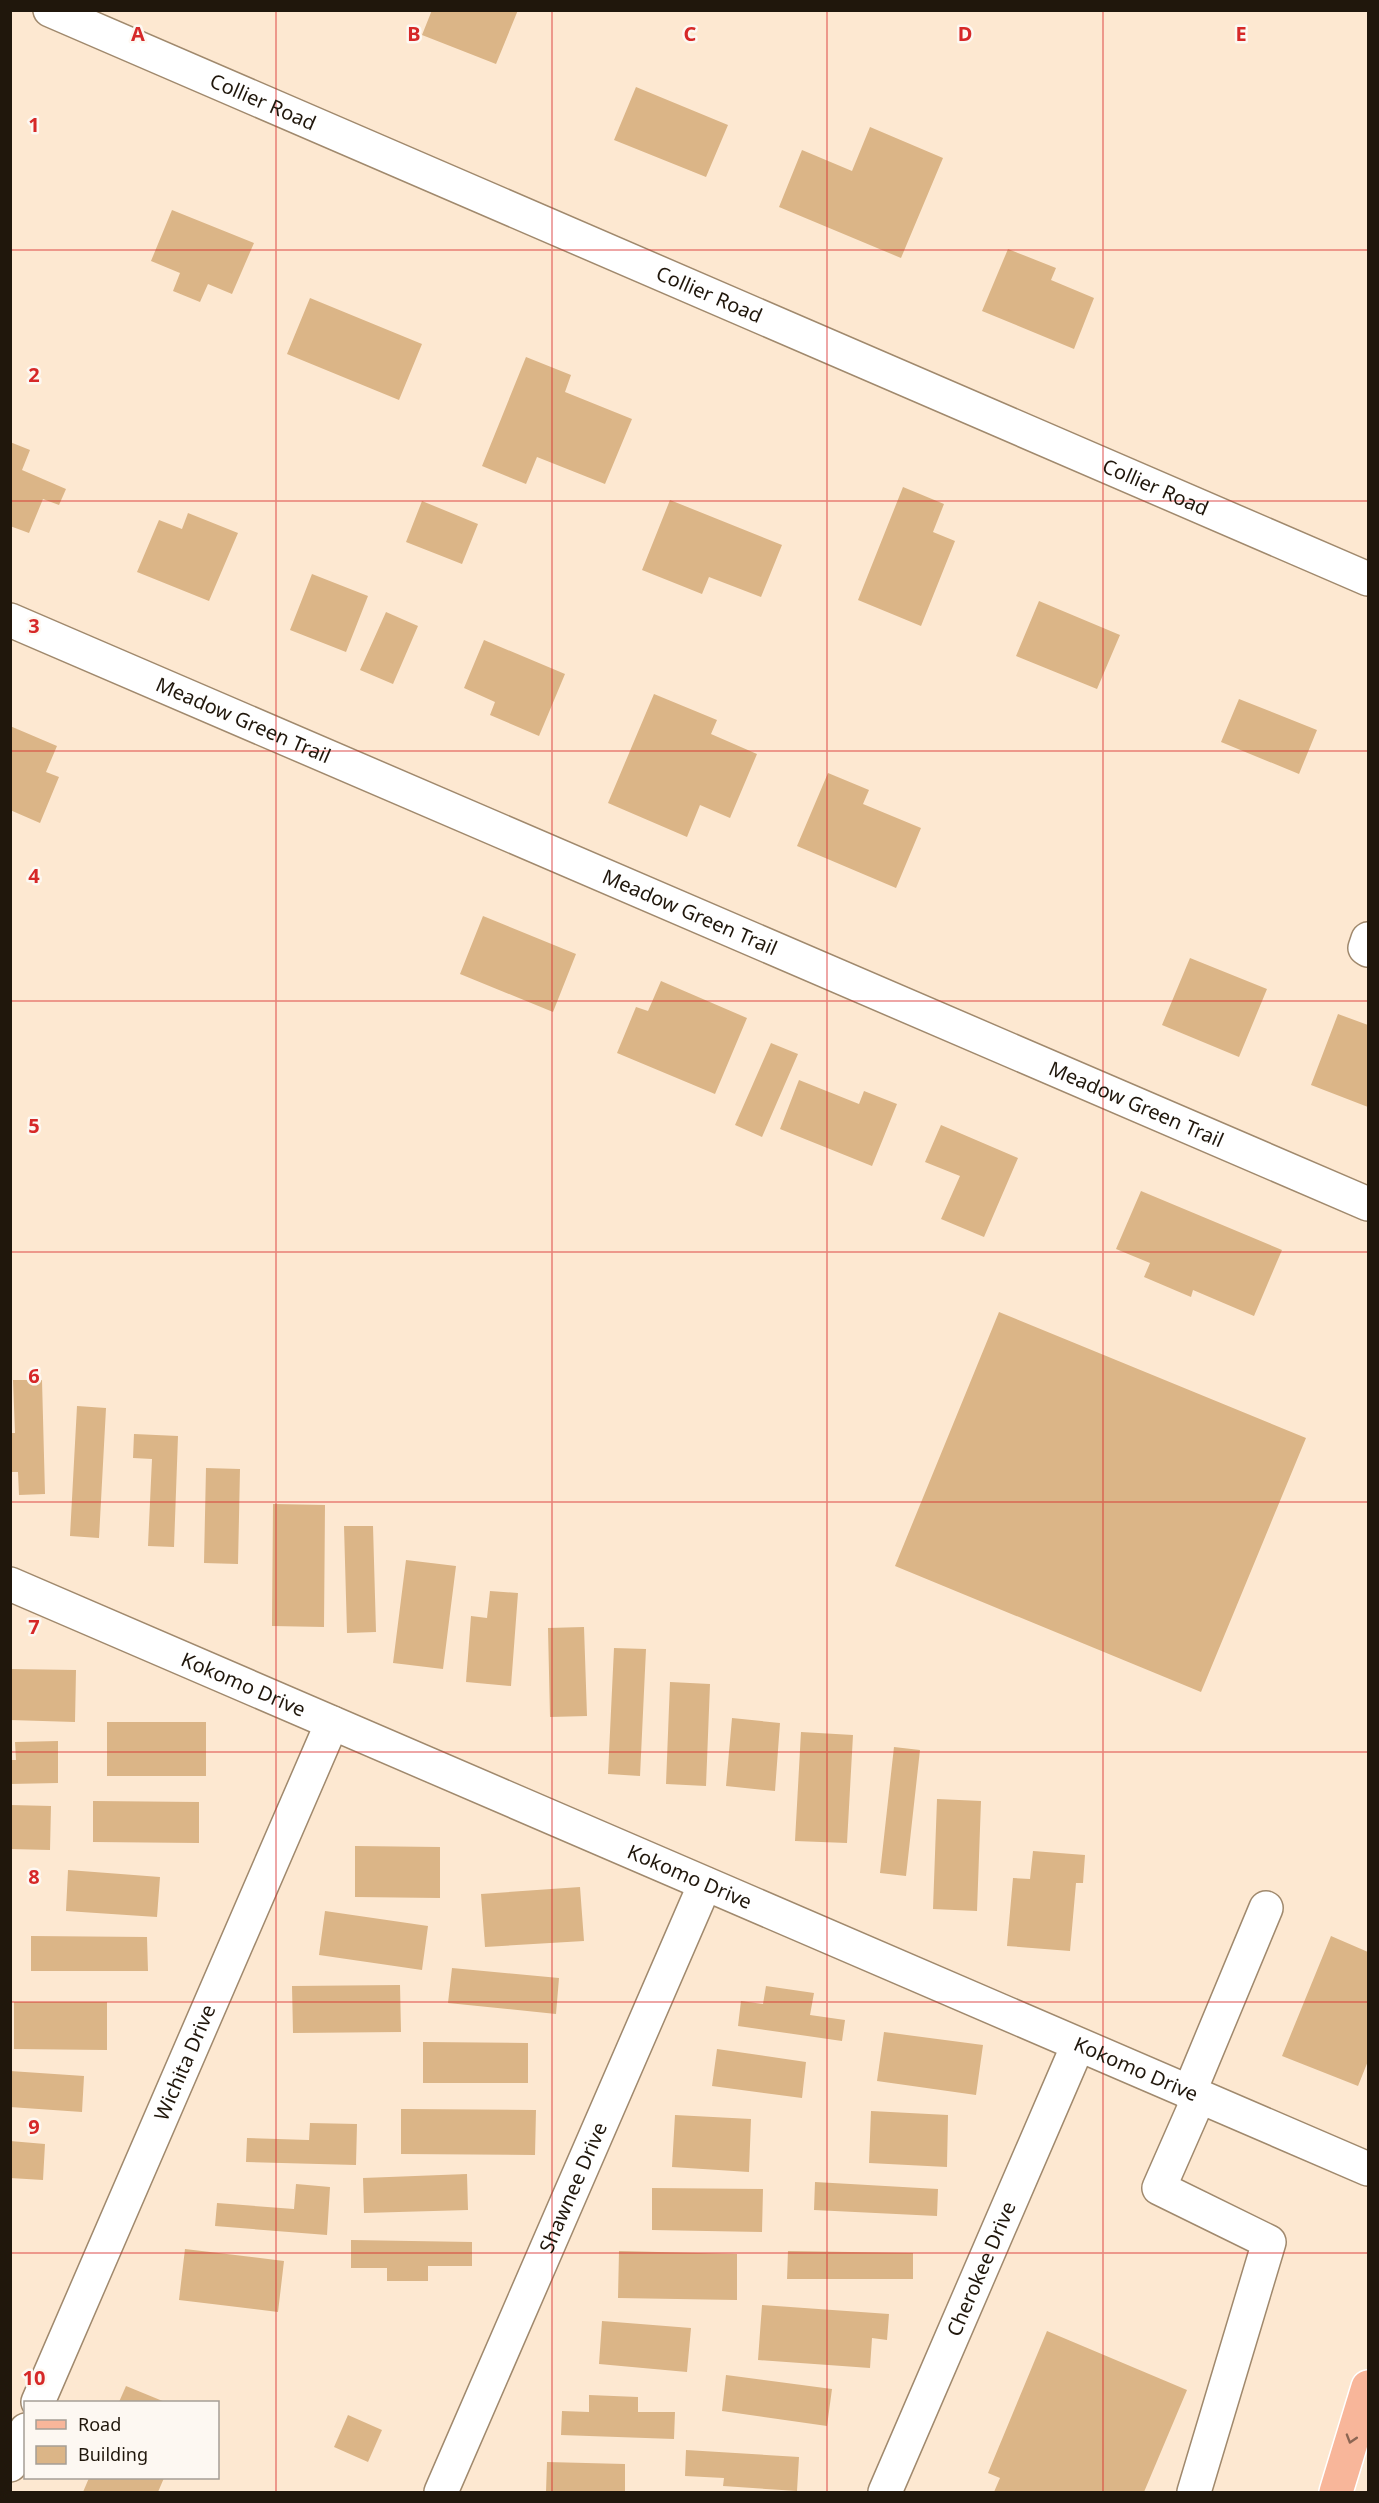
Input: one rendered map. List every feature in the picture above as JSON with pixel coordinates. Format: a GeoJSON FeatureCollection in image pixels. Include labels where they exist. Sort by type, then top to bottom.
{"type":"FeatureCollection","features":[{"type":"Feature","properties":{"kind":"main road"},"geometry":{"type":"LineString","coordinates":[[1336,2493],[1368,2387]]}},
{"type":"Feature","properties":{"kind":"street","name":"Collier Road"},"geometry":{"type":"LineString","coordinates":[[50,10],[1368,579]]}},
{"type":"Feature","properties":{"kind":"street","name":"Meadow Green Trail"},"geometry":{"type":"LineString","coordinates":[[10,620],[1368,1204]]}},
{"type":"Feature","properties":{"kind":"street"},"geometry":{"type":"LineString","coordinates":[[1368,939],[1365,948],[1368,950]]}},
{"type":"Feature","properties":{"kind":"street","name":"Kokomo Drive"},"geometry":{"type":"LineString","coordinates":[[10,1584],[1368,2169]]}},
{"type":"Feature","properties":{"kind":"street","name":"Wichita Drive"},"geometry":{"type":"LineString","coordinates":[[39,2401],[332,1723]]}},
{"type":"Feature","properties":{"kind":"street","name":"Shawnee Drive"},"geometry":{"type":"LineString","coordinates":[[441,2493],[705,1884]]}},
{"type":"Feature","properties":{"kind":"street"},"geometry":{"type":"LineString","coordinates":[[1194,2493],[1269,2242],[1159,2187],[1266,1908]]}},
{"type":"Feature","properties":{"kind":"street","name":"Cherokee Drive"},"geometry":{"type":"LineString","coordinates":[[885,2493],[1078,2045]]}},
{"type":"Feature","properties":{"kind":"street"},"geometry":{"type":"LineString","coordinates":[[10,2465],[24,2434]]}},
{"type":"Feature","properties":{"kind":"building"},"geometry":{"type":"Polygon","coordinates":[[[432,10],[518,10],[496,64],[422,35],[432,10]]]}},
{"type":"Feature","properties":{"kind":"building"},"geometry":{"type":"Polygon","coordinates":[[[636,87],[728,125],[706,177],[614,140],[636,87]]]}},
{"type":"Feature","properties":{"kind":"building"},"geometry":{"type":"Polygon","coordinates":[[[870,127],[943,158],[901,258],[779,207],[802,150],[852,171],[870,127]]]}},
{"type":"Feature","properties":{"kind":"building"},"geometry":{"type":"Polygon","coordinates":[[[172,210],[254,243],[232,294],[208,284],[200,302],[173,291],[180,273],[151,261],[172,210]]]}},
{"type":"Feature","properties":{"kind":"building"},"geometry":{"type":"Polygon","coordinates":[[[1008,249],[1056,268],[1051,280],[1094,298],[1074,349],[982,311],[1008,249]]]}},
{"type":"Feature","properties":{"kind":"building"},"geometry":{"type":"Polygon","coordinates":[[[310,298],[422,344],[399,400],[287,354],[310,298]]]}},
{"type":"Feature","properties":{"kind":"building"},"geometry":{"type":"Polygon","coordinates":[[[526,357],[571,375],[565,392],[632,419],[605,484],[537,457],[526,484],[482,466],[526,357]]]}},
{"type":"Feature","properties":{"kind":"building"},"geometry":{"type":"Polygon","coordinates":[[[10,442],[30,450],[22,470],[66,489],[59,505],[43,499],[29,533],[10,526],[10,442]]]}},
{"type":"Feature","properties":{"kind":"building"},"geometry":{"type":"Polygon","coordinates":[[[903,487],[944,504],[933,532],[955,541],[921,626],[858,600],[903,487]]]}},
{"type":"Feature","properties":{"kind":"building"},"geometry":{"type":"Polygon","coordinates":[[[670,500],[782,545],[761,597],[709,577],[702,594],[642,570],[670,500]]]}},
{"type":"Feature","properties":{"kind":"building"},"geometry":{"type":"Polygon","coordinates":[[[422,501],[478,524],[462,564],[406,542],[422,501]]]}},
{"type":"Feature","properties":{"kind":"building"},"geometry":{"type":"Polygon","coordinates":[[[188,513],[238,533],[209,601],[137,572],[159,520],[182,529],[188,513]]]}},
{"type":"Feature","properties":{"kind":"building"},"geometry":{"type":"Polygon","coordinates":[[[312,574],[368,596],[346,652],[290,630],[312,574]]]}},
{"type":"Feature","properties":{"kind":"building"},"geometry":{"type":"Polygon","coordinates":[[[1039,601],[1120,635],[1097,689],[1016,656],[1039,601]]]}},
{"type":"Feature","properties":{"kind":"building"},"geometry":{"type":"Polygon","coordinates":[[[386,612],[418,626],[393,684],[360,670],[386,612]]]}},
{"type":"Feature","properties":{"kind":"building"},"geometry":{"type":"Polygon","coordinates":[[[484,640],[565,674],[539,736],[490,715],[495,702],[464,688],[484,640]]]}},
{"type":"Feature","properties":{"kind":"building"},"geometry":{"type":"Polygon","coordinates":[[[654,694],[717,720],[711,734],[757,754],[730,818],[700,805],[687,837],[608,803],[654,694]]]}},
{"type":"Feature","properties":{"kind":"building"},"geometry":{"type":"Polygon","coordinates":[[[1239,699],[1317,730],[1299,774],[1221,742],[1239,699]]]}},
{"type":"Feature","properties":{"kind":"building"},"geometry":{"type":"Polygon","coordinates":[[[10,726],[57,746],[46,772],[59,777],[40,823],[10,810],[10,726]]]}},
{"type":"Feature","properties":{"kind":"building"},"geometry":{"type":"Polygon","coordinates":[[[828,773],[869,790],[863,804],[921,828],[896,888],[797,846],[828,773]]]}},
{"type":"Feature","properties":{"kind":"building"},"geometry":{"type":"Polygon","coordinates":[[[483,916],[576,954],[553,1012],[460,974],[483,916]]]}},
{"type":"Feature","properties":{"kind":"building"},"geometry":{"type":"Polygon","coordinates":[[[1190,958],[1267,989],[1239,1057],[1162,1025],[1190,958]]]}},
{"type":"Feature","properties":{"kind":"building"},"geometry":{"type":"Polygon","coordinates":[[[661,981],[747,1018],[715,1094],[617,1053],[636,1007],[648,1011],[661,981]]]}},
{"type":"Feature","properties":{"kind":"building"},"geometry":{"type":"Polygon","coordinates":[[[1338,1014],[1368,1025],[1368,1107],[1311,1085],[1338,1014]]]}},
{"type":"Feature","properties":{"kind":"building"},"geometry":{"type":"Polygon","coordinates":[[[771,1043],[798,1054],[762,1137],[735,1125],[771,1043]]]}},
{"type":"Feature","properties":{"kind":"building"},"geometry":{"type":"Polygon","coordinates":[[[799,1080],[859,1104],[864,1091],[897,1104],[872,1166],[780,1129],[799,1080]]]}},
{"type":"Feature","properties":{"kind":"building"},"geometry":{"type":"Polygon","coordinates":[[[941,1125],[1018,1158],[984,1237],[941,1219],[960,1176],[925,1162],[941,1125]]]}},
{"type":"Feature","properties":{"kind":"building"},"geometry":{"type":"Polygon","coordinates":[[[1141,1191],[1282,1250],[1254,1316],[1193,1290],[1191,1297],[1144,1277],[1150,1263],[1116,1249],[1141,1191]]]}},
{"type":"Feature","properties":{"kind":"building"},"geometry":{"type":"Polygon","coordinates":[[[999,1312],[1306,1438],[1201,1692],[895,1566],[999,1312]]]}},
{"type":"Feature","properties":{"kind":"building"},"geometry":{"type":"Polygon","coordinates":[[[13,1380],[42,1380],[45,1494],[19,1495],[18,1472],[10,1472],[10,1433],[15,1433],[13,1380]]]}},
{"type":"Feature","properties":{"kind":"building"},"geometry":{"type":"Polygon","coordinates":[[[77,1406],[106,1408],[99,1538],[70,1536],[77,1406]]]}},
{"type":"Feature","properties":{"kind":"building"},"geometry":{"type":"Polygon","coordinates":[[[134,1434],[178,1436],[174,1547],[148,1546],[152,1459],[133,1458],[134,1434]]]}},
{"type":"Feature","properties":{"kind":"building"},"geometry":{"type":"Polygon","coordinates":[[[206,1468],[240,1469],[238,1564],[204,1563],[206,1468]]]}},
{"type":"Feature","properties":{"kind":"building"},"geometry":{"type":"Polygon","coordinates":[[[273,1504],[325,1505],[324,1627],[272,1626],[273,1504]]]}},
{"type":"Feature","properties":{"kind":"building"},"geometry":{"type":"Polygon","coordinates":[[[344,1526],[373,1526],[376,1632],[347,1633],[344,1526]]]}},
{"type":"Feature","properties":{"kind":"building"},"geometry":{"type":"Polygon","coordinates":[[[406,1560],[456,1566],[443,1669],[393,1663],[406,1560]]]}},
{"type":"Feature","properties":{"kind":"building"},"geometry":{"type":"Polygon","coordinates":[[[490,1591],[518,1593],[511,1686],[466,1682],[471,1616],[487,1618],[490,1591]]]}},
{"type":"Feature","properties":{"kind":"building"},"geometry":{"type":"Polygon","coordinates":[[[584,1627],[587,1716],[550,1717],[548,1628],[584,1627]]]}},
{"type":"Feature","properties":{"kind":"building"},"geometry":{"type":"Polygon","coordinates":[[[614,1648],[646,1649],[640,1776],[608,1774],[614,1648]]]}},
{"type":"Feature","properties":{"kind":"building"},"geometry":{"type":"Polygon","coordinates":[[[10,1669],[76,1670],[75,1722],[10,1720],[10,1669]]]}},
{"type":"Feature","properties":{"kind":"building"},"geometry":{"type":"Polygon","coordinates":[[[670,1682],[710,1684],[706,1786],[666,1784],[670,1682]]]}},
{"type":"Feature","properties":{"kind":"building"},"geometry":{"type":"Polygon","coordinates":[[[732,1718],[780,1723],[775,1791],[726,1786],[732,1718]]]}},
{"type":"Feature","properties":{"kind":"building"},"geometry":{"type":"Polygon","coordinates":[[[107,1722],[206,1722],[206,1776],[107,1776],[107,1722]]]}},
{"type":"Feature","properties":{"kind":"building"},"geometry":{"type":"Polygon","coordinates":[[[801,1732],[853,1735],[847,1843],[795,1841],[801,1732]]]}},
{"type":"Feature","properties":{"kind":"building"},"geometry":{"type":"Polygon","coordinates":[[[58,1741],[58,1783],[10,1784],[10,1760],[16,1760],[15,1742],[58,1741]]]}},
{"type":"Feature","properties":{"kind":"building"},"geometry":{"type":"Polygon","coordinates":[[[894,1747],[920,1750],[906,1876],[880,1873],[894,1747]]]}},
{"type":"Feature","properties":{"kind":"building"},"geometry":{"type":"Polygon","coordinates":[[[937,1799],[981,1801],[977,1911],[933,1909],[937,1799]]]}},
{"type":"Feature","properties":{"kind":"building"},"geometry":{"type":"Polygon","coordinates":[[[93,1801],[199,1802],[199,1843],[93,1842],[93,1801]]]}},
{"type":"Feature","properties":{"kind":"building"},"geometry":{"type":"Polygon","coordinates":[[[10,1805],[51,1806],[50,1850],[10,1849],[10,1805]]]}},
{"type":"Feature","properties":{"kind":"building"},"geometry":{"type":"Polygon","coordinates":[[[355,1846],[440,1847],[440,1898],[355,1897],[355,1846]]]}},
{"type":"Feature","properties":{"kind":"building"},"geometry":{"type":"Polygon","coordinates":[[[1033,1851],[1085,1855],[1083,1883],[1076,1883],[1070,1951],[1007,1946],[1013,1878],[1030,1879],[1033,1851]]]}},
{"type":"Feature","properties":{"kind":"building"},"geometry":{"type":"Polygon","coordinates":[[[68,1870],[160,1877],[157,1917],[66,1911],[68,1870]]]}},
{"type":"Feature","properties":{"kind":"building"},"geometry":{"type":"Polygon","coordinates":[[[580,1887],[584,1941],[485,1947],[481,1894],[580,1887]]]}},
{"type":"Feature","properties":{"kind":"building"},"geometry":{"type":"Polygon","coordinates":[[[325,1911],[428,1926],[422,1970],[319,1955],[325,1911]]]}},
{"type":"Feature","properties":{"kind":"building"},"geometry":{"type":"Polygon","coordinates":[[[31,1936],[147,1937],[148,1971],[31,1971],[31,1936]]]}},
{"type":"Feature","properties":{"kind":"building"},"geometry":{"type":"Polygon","coordinates":[[[1331,1936],[1368,1952],[1368,2061],[1358,2086],[1282,2056],[1331,1936]]]}},
{"type":"Feature","properties":{"kind":"building"},"geometry":{"type":"Polygon","coordinates":[[[452,1968],[559,1978],[556,2014],[448,2003],[452,1968]]]}},
{"type":"Feature","properties":{"kind":"building"},"geometry":{"type":"Polygon","coordinates":[[[400,1985],[401,2032],[293,2033],[292,1986],[400,1985]]]}},
{"type":"Feature","properties":{"kind":"building"},"geometry":{"type":"Polygon","coordinates":[[[766,1986],[814,1993],[810,2015],[845,2020],[842,2041],[738,2026],[741,2001],[763,2004],[766,1986]]]}},
{"type":"Feature","properties":{"kind":"building"},"geometry":{"type":"Polygon","coordinates":[[[14,2002],[107,2002],[107,2050],[14,2049],[14,2002]]]}},
{"type":"Feature","properties":{"kind":"building"},"geometry":{"type":"Polygon","coordinates":[[[884,2032],[983,2045],[976,2095],[877,2081],[884,2032]]]}},
{"type":"Feature","properties":{"kind":"building"},"geometry":{"type":"Polygon","coordinates":[[[423,2042],[528,2043],[528,2083],[423,2083],[423,2042]]]}},
{"type":"Feature","properties":{"kind":"building"},"geometry":{"type":"Polygon","coordinates":[[[717,2049],[806,2062],[802,2098],[712,2086],[717,2049]]]}},
{"type":"Feature","properties":{"kind":"building"},"geometry":{"type":"Polygon","coordinates":[[[10,2071],[84,2076],[82,2112],[10,2107],[10,2071]]]}},
{"type":"Feature","properties":{"kind":"building"},"geometry":{"type":"Polygon","coordinates":[[[401,2109],[536,2110],[535,2155],[401,2154],[401,2109]]]}},
{"type":"Feature","properties":{"kind":"building"},"geometry":{"type":"Polygon","coordinates":[[[871,2111],[948,2115],[947,2167],[869,2163],[871,2111]]]}},
{"type":"Feature","properties":{"kind":"building"},"geometry":{"type":"Polygon","coordinates":[[[675,2115],[751,2119],[749,2172],[672,2167],[675,2115]]]}},
{"type":"Feature","properties":{"kind":"building"},"geometry":{"type":"Polygon","coordinates":[[[310,2123],[357,2124],[356,2165],[246,2162],[247,2138],[309,2140],[310,2123]]]}},
{"type":"Feature","properties":{"kind":"building"},"geometry":{"type":"Polygon","coordinates":[[[10,2141],[45,2144],[43,2180],[10,2178],[10,2141]]]}},
{"type":"Feature","properties":{"kind":"building"},"geometry":{"type":"Polygon","coordinates":[[[467,2174],[468,2210],[364,2213],[363,2178],[467,2174]]]}},
{"type":"Feature","properties":{"kind":"building"},"geometry":{"type":"Polygon","coordinates":[[[815,2182],[938,2189],[937,2216],[814,2210],[815,2182]]]}},
{"type":"Feature","properties":{"kind":"building"},"geometry":{"type":"Polygon","coordinates":[[[296,2184],[330,2187],[327,2235],[215,2226],[217,2203],[294,2209],[296,2184]]]}},
{"type":"Feature","properties":{"kind":"building"},"geometry":{"type":"Polygon","coordinates":[[[652,2188],[763,2189],[762,2232],[652,2230],[652,2188]]]}},
{"type":"Feature","properties":{"kind":"building"},"geometry":{"type":"Polygon","coordinates":[[[351,2240],[472,2242],[472,2266],[428,2266],[428,2281],[387,2281],[387,2268],[351,2268],[351,2240]]]}},
{"type":"Feature","properties":{"kind":"building"},"geometry":{"type":"Polygon","coordinates":[[[185,2249],[284,2261],[278,2312],[179,2300],[185,2249]]]}},
{"type":"Feature","properties":{"kind":"building"},"geometry":{"type":"Polygon","coordinates":[[[619,2251],[737,2254],[737,2300],[618,2298],[619,2251]]]}},
{"type":"Feature","properties":{"kind":"building"},"geometry":{"type":"Polygon","coordinates":[[[788,2251],[913,2253],[913,2279],[787,2279],[788,2251]]]}},
{"type":"Feature","properties":{"kind":"building"},"geometry":{"type":"Polygon","coordinates":[[[762,2305],[889,2314],[887,2340],[872,2338],[870,2368],[758,2360],[762,2305]]]}},
{"type":"Feature","properties":{"kind":"building"},"geometry":{"type":"Polygon","coordinates":[[[602,2321],[691,2328],[687,2372],[599,2364],[602,2321]]]}},
{"type":"Feature","properties":{"kind":"building"},"geometry":{"type":"Polygon","coordinates":[[[1047,2331],[1187,2390],[1144,2492],[994,2492],[1000,2478],[988,2473],[1047,2331]]]}},
{"type":"Feature","properties":{"kind":"building"},"geometry":{"type":"Polygon","coordinates":[[[726,2375],[832,2389],[827,2426],[722,2411],[726,2375]]]}},
{"type":"Feature","properties":{"kind":"building"},"geometry":{"type":"Polygon","coordinates":[[[126,2386],[163,2401],[119,2401],[126,2386]]]}},
{"type":"Feature","properties":{"kind":"building"},"geometry":{"type":"Polygon","coordinates":[[[589,2395],[638,2397],[638,2412],[675,2412],[674,2439],[561,2435],[562,2411],[589,2412],[589,2395]]]}},
{"type":"Feature","properties":{"kind":"building"},"geometry":{"type":"Polygon","coordinates":[[[348,2415],[382,2430],[368,2462],[334,2447],[348,2415]]]}},
{"type":"Feature","properties":{"kind":"building"},"geometry":{"type":"Polygon","coordinates":[[[686,2450],[799,2457],[797,2491],[723,2486],[724,2478],[685,2476],[686,2450]]]}},
{"type":"Feature","properties":{"kind":"building"},"geometry":{"type":"Polygon","coordinates":[[[547,2462],[625,2464],[625,2492],[546,2492],[547,2462]]]}},
{"type":"Feature","properties":{"kind":"building"},"geometry":{"type":"Polygon","coordinates":[[[89,2479],[164,2479],[158,2492],[83,2492],[89,2479]]]}}]}
